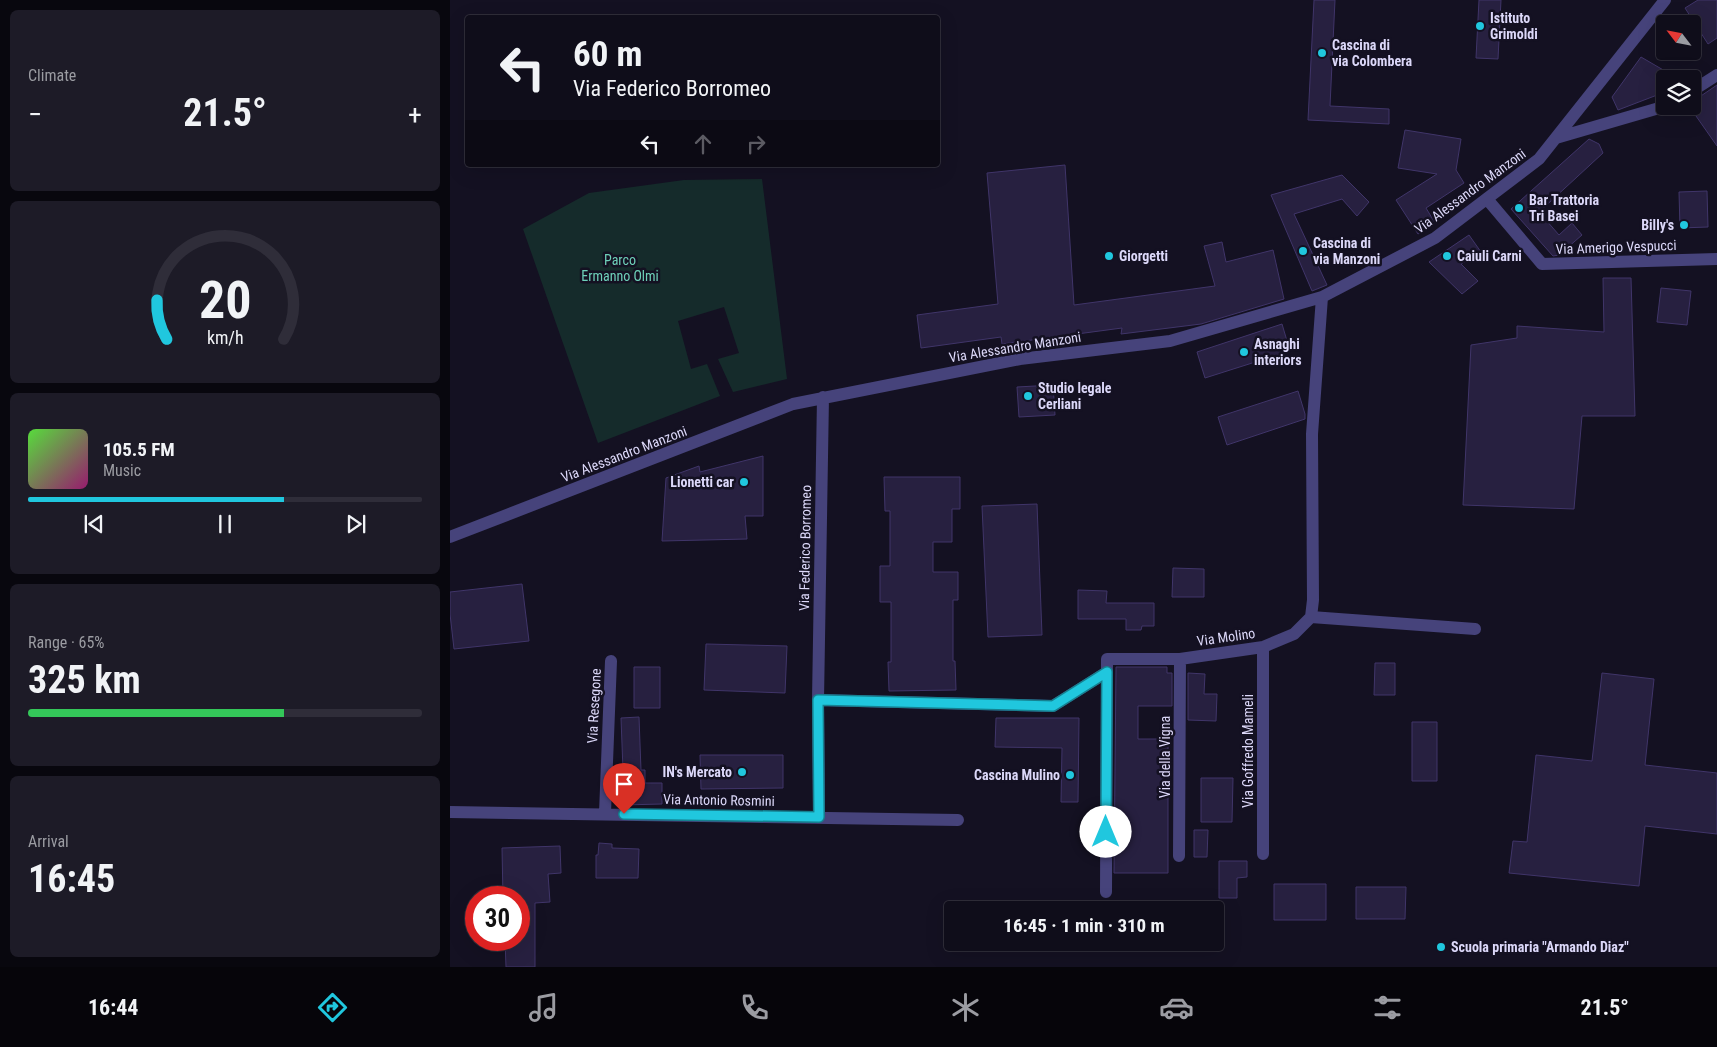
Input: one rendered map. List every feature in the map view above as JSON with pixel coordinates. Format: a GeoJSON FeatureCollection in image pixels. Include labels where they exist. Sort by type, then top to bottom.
{"type":"FeatureCollection","features":[{"type":"Feature","properties":{"kind":"street","name":"Via Alessandro Manzoni"},"geometry":{"type":"LineString","coordinates":[[450,537],[793,404],[1020,359],[1170,341],[1322,297],[1435,238],[1539,159],[1665,0]]}},
{"type":"Feature","properties":{"kind":"street"},"geometry":{"type":"LineString","coordinates":[[1701,85],[1717,75]]}},
{"type":"Feature","properties":{"kind":"street"},"geometry":{"type":"LineString","coordinates":[[1556,138],[1656,110]]}},
{"type":"Feature","properties":{"kind":"street","name":"Via Amerigo Vespucci"},"geometry":{"type":"LineString","coordinates":[[1486,199],[1542,264],[1717,259]]}},
{"type":"Feature","properties":{"kind":"street"},"geometry":{"type":"LineString","coordinates":[[1322,297],[1312,434],[1314,600],[1311,617],[1475,630]]}},
{"type":"Feature","properties":{"kind":"street","name":"Via Federico Borromeo"},"geometry":{"type":"LineString","coordinates":[[819,817],[818,700],[823,398]]}},
{"type":"Feature","properties":{"kind":"street","name":"Via Molino"},"geometry":{"type":"LineString","coordinates":[[1107,672],[1107,659],[1180,659],[1263,647],[1294,634],[1311,617]]}},
{"type":"Feature","properties":{"kind":"street","name":"Via Goffredo Mameli"},"geometry":{"type":"LineString","coordinates":[[1263,647],[1263,854]]}},
{"type":"Feature","properties":{"kind":"street","name":"Via della Vigna"},"geometry":{"type":"LineString","coordinates":[[1179,856],[1180,659]]}},
{"type":"Feature","properties":{"kind":"street","name":"Via Resegone"},"geometry":{"type":"LineString","coordinates":[[604,813],[611,661]]}},
{"type":"Feature","properties":{"kind":"street"},"geometry":{"type":"LineString","coordinates":[[818,700],[1053,706],[1107,672]]}},
{"type":"Feature","properties":{"kind":"street"},"geometry":{"type":"LineString","coordinates":[[1106,892],[1107,672]]}},
{"type":"Feature","properties":{"kind":"street","name":"Via Antonio Rosmini"},"geometry":{"type":"LineString","coordinates":[[450,812],[958,820]]}},
{"type":"Feature","properties":{"kind":"green space","name":"Parco Ermanno Olmi"},"geometry":{"type":"Polygon","coordinates":[[[762,179],[787,379],[733,392],[718,359],[739,353],[724,307],[678,321],[691,369],[707,364],[720,396],[598,443],[523,229],[589,193],[684,180],[762,179]]]}},
{"type":"Feature","properties":{"kind":"building","name":"Cascina di via Colombera"},"geometry":{"type":"Polygon","coordinates":[[[1314,0],[1335,0],[1330,106],[1389,109],[1389,124],[1308,120],[1314,0]]]}},
{"type":"Feature","properties":{"kind":"building"},"geometry":{"type":"Polygon","coordinates":[[[1479,0],[1501,0],[1498,59],[1476,58],[1479,0]]]}},
{"type":"Feature","properties":{"kind":"building"},"geometry":{"type":"Polygon","coordinates":[[[1698,0],[1717,0],[1717,38],[1708,44],[1701,33],[1701,15],[1689,15],[1685,8],[1698,0]]]}},
{"type":"Feature","properties":{"kind":"building"},"geometry":{"type":"Polygon","coordinates":[[[1641,57],[1663,70],[1656,70],[1656,95],[1618,110],[1612,97],[1641,57]]]}},
{"type":"Feature","properties":{"kind":"building"},"geometry":{"type":"Polygon","coordinates":[[[1717,85],[1717,146],[1695,115],[1701,115],[1701,96],[1717,85]]]}},
{"type":"Feature","properties":{"kind":"building"},"geometry":{"type":"Polygon","coordinates":[[[1405,130],[1461,139],[1456,170],[1464,183],[1426,208],[1435,223],[1418,234],[1396,200],[1437,174],[1398,168],[1405,130]]]}},
{"type":"Feature","properties":{"kind":"building"},"geometry":{"type":"Polygon","coordinates":[[[1589,139],[1599,144],[1603,153],[1539,212],[1559,235],[1572,223],[1582,235],[1559,255],[1553,256],[1511,209],[1589,139]]]}},
{"type":"Feature","properties":{"kind":"building"},"geometry":{"type":"Polygon","coordinates":[[[1065,165],[1074,305],[1215,286],[1204,246],[1222,242],[1226,262],[1273,250],[1284,299],[1201,324],[1121,334],[1122,328],[1002,344],[1001,337],[921,348],[917,315],[998,304],[987,173],[1065,165]]]}},
{"type":"Feature","properties":{"kind":"building","name":"Cascina di via Manzoni"},"geometry":{"type":"Polygon","coordinates":[[[1342,175],[1369,202],[1357,216],[1342,199],[1294,214],[1327,285],[1312,291],[1271,195],[1342,175]]]}},
{"type":"Feature","properties":{"kind":"building"},"geometry":{"type":"Polygon","coordinates":[[[1707,191],[1708,227],[1680,228],[1679,192],[1707,191]]]}},
{"type":"Feature","properties":{"kind":"building"},"geometry":{"type":"Polygon","coordinates":[[[1469,235],[1481,252],[1461,264],[1478,281],[1462,294],[1429,262],[1469,235]]]}},
{"type":"Feature","properties":{"kind":"building"},"geometry":{"type":"Polygon","coordinates":[[[1603,278],[1631,278],[1635,416],[1582,416],[1574,509],[1463,505],[1471,345],[1517,338],[1517,326],[1604,332],[1603,278]]]}},
{"type":"Feature","properties":{"kind":"building"},"geometry":{"type":"Polygon","coordinates":[[[1661,288],[1691,291],[1687,325],[1657,322],[1661,288]]]}},
{"type":"Feature","properties":{"kind":"building"},"geometry":{"type":"Polygon","coordinates":[[[1282,324],[1290,351],[1205,378],[1197,352],[1282,324]]]}},
{"type":"Feature","properties":{"kind":"building"},"geometry":{"type":"Polygon","coordinates":[[[1053,385],[1055,415],[1019,417],[1017,387],[1053,385]]]}},
{"type":"Feature","properties":{"kind":"building"},"geometry":{"type":"Polygon","coordinates":[[[1298,391],[1305,419],[1227,445],[1218,417],[1298,391]]]}},
{"type":"Feature","properties":{"kind":"building"},"geometry":{"type":"Polygon","coordinates":[[[763,456],[763,516],[745,516],[747,539],[662,541],[666,478],[699,466],[700,472],[763,456]]]}},
{"type":"Feature","properties":{"kind":"building"},"geometry":{"type":"Polygon","coordinates":[[[884,477],[960,477],[960,509],[952,509],[952,542],[933,542],[933,572],[958,572],[958,600],[953,600],[953,661],[955,661],[956,690],[889,691],[888,662],[891,662],[891,602],[880,602],[880,566],[890,566],[890,511],[885,511],[884,477]]]}},
{"type":"Feature","properties":{"kind":"building"},"geometry":{"type":"Polygon","coordinates":[[[1037,504],[1042,635],[988,637],[982,506],[1037,504]]]}},
{"type":"Feature","properties":{"kind":"building"},"geometry":{"type":"Polygon","coordinates":[[[1173,568],[1204,569],[1204,597],[1172,597],[1173,568]]]}},
{"type":"Feature","properties":{"kind":"building"},"geometry":{"type":"Polygon","coordinates":[[[522,584],[529,641],[454,649],[450,614],[450,592],[522,584]]]}},
{"type":"Feature","properties":{"kind":"building"},"geometry":{"type":"Polygon","coordinates":[[[1078,590],[1107,591],[1106,603],[1154,603],[1154,626],[1142,626],[1141,630],[1126,630],[1126,619],[1078,619],[1078,590]]]}},
{"type":"Feature","properties":{"kind":"building"},"geometry":{"type":"Polygon","coordinates":[[[706,644],[787,646],[785,693],[704,690],[706,644]]]}},
{"type":"Feature","properties":{"kind":"building"},"geometry":{"type":"Polygon","coordinates":[[[1375,663],[1395,663],[1395,695],[1374,695],[1375,663]]]}},
{"type":"Feature","properties":{"kind":"building"},"geometry":{"type":"Polygon","coordinates":[[[634,667],[660,667],[660,708],[634,708],[634,667]]]}},
{"type":"Feature","properties":{"kind":"building"},"geometry":{"type":"Polygon","coordinates":[[[1116,667],[1167,667],[1167,673],[1172,673],[1172,706],[1138,706],[1138,739],[1168,739],[1168,873],[1114,873],[1116,667]]]}},
{"type":"Feature","properties":{"kind":"building"},"geometry":{"type":"Polygon","coordinates":[[[1188,673],[1205,674],[1204,694],[1217,694],[1216,721],[1188,720],[1188,673]]]}},
{"type":"Feature","properties":{"kind":"building"},"geometry":{"type":"Polygon","coordinates":[[[1602,673],[1654,679],[1645,765],[1717,773],[1717,834],[1645,826],[1639,886],[1509,873],[1513,841],[1527,842],[1536,755],[1592,761],[1602,673]]]}},
{"type":"Feature","properties":{"kind":"building"},"geometry":{"type":"Polygon","coordinates":[[[639,717],[641,770],[645,770],[645,783],[662,783],[662,804],[622,805],[621,718],[639,717]]]}},
{"type":"Feature","properties":{"kind":"building","name":"Cascina Mulino"},"geometry":{"type":"Polygon","coordinates":[[[996,718],[1079,718],[1078,802],[1061,802],[1062,748],[995,747],[996,718]]]}},
{"type":"Feature","properties":{"kind":"building"},"geometry":{"type":"Polygon","coordinates":[[[1412,722],[1437,722],[1437,781],[1412,781],[1412,722]]]}},
{"type":"Feature","properties":{"kind":"building","name":"IN's Mercato"},"geometry":{"type":"Polygon","coordinates":[[[700,755],[783,755],[783,788],[701,789],[700,755]]]}},
{"type":"Feature","properties":{"kind":"building"},"geometry":{"type":"Polygon","coordinates":[[[1201,778],[1233,778],[1232,822],[1201,822],[1201,778]]]}},
{"type":"Feature","properties":{"kind":"building"},"geometry":{"type":"Polygon","coordinates":[[[1194,830],[1208,830],[1207,857],[1194,857],[1194,830]]]}},
{"type":"Feature","properties":{"kind":"building"},"geometry":{"type":"Polygon","coordinates":[[[599,843],[612,844],[612,848],[639,849],[638,878],[596,878],[596,855],[598,855],[599,843]]]}},
{"type":"Feature","properties":{"kind":"building"},"geometry":{"type":"Polygon","coordinates":[[[560,846],[561,873],[548,874],[550,902],[535,903],[535,967],[506,967],[505,951],[530,951],[530,886],[503,886],[502,848],[560,846]]]}},
{"type":"Feature","properties":{"kind":"building"},"geometry":{"type":"Polygon","coordinates":[[[1219,861],[1247,861],[1247,877],[1237,878],[1237,898],[1219,898],[1219,861]]]}},
{"type":"Feature","properties":{"kind":"building"},"geometry":{"type":"Polygon","coordinates":[[[1274,884],[1326,884],[1326,920],[1274,920],[1274,884]]]}},
{"type":"Feature","properties":{"kind":"building"},"geometry":{"type":"Polygon","coordinates":[[[1356,887],[1406,887],[1405,919],[1356,919],[1356,887]]]}},
{"type":"Feature","properties":{"kind":"place","name":"Istituto Grimoldi"},"geometry":{"type":"Point","coordinates":[1480,26]}},
{"type":"Feature","properties":{"kind":"place","name":"Cascina di via Colombera"},"geometry":{"type":"Point","coordinates":[1322,53]}},
{"type":"Feature","properties":{"kind":"place","name":"Bar Trattoria Tri Basei"},"geometry":{"type":"Point","coordinates":[1519,208]}},
{"type":"Feature","properties":{"kind":"place","name":"Billy's"},"geometry":{"type":"Point","coordinates":[1684,225]}},
{"type":"Feature","properties":{"kind":"place","name":"Cascina di via Manzoni"},"geometry":{"type":"Point","coordinates":[1303,251]}},
{"type":"Feature","properties":{"kind":"place","name":"Giorgetti"},"geometry":{"type":"Point","coordinates":[1109,256]}},
{"type":"Feature","properties":{"kind":"place","name":"Caiuli Carni"},"geometry":{"type":"Point","coordinates":[1447,256]}},
{"type":"Feature","properties":{"kind":"place","name":"Asnaghi interiors"},"geometry":{"type":"Point","coordinates":[1244,352]}},
{"type":"Feature","properties":{"kind":"place","name":"Studio legale Cerliani"},"geometry":{"type":"Point","coordinates":[1028,396]}},
{"type":"Feature","properties":{"kind":"place","name":"Lionetti car"},"geometry":{"type":"Point","coordinates":[744,482]}},
{"type":"Feature","properties":{"kind":"place","name":"IN's Mercato"},"geometry":{"type":"Point","coordinates":[742,772]}},
{"type":"Feature","properties":{"kind":"place","name":"Cascina Mulino"},"geometry":{"type":"Point","coordinates":[1070,775]}},
{"type":"Feature","properties":{"kind":"place","name":"Scuola primaria \"Armando Diaz\""},"geometry":{"type":"Point","coordinates":[1441,947]}},
{"type":"Feature","properties":{"kind":"route"},"geometry":{"type":"LineString","coordinates":[[624,814],[819,817],[818,700],[1053,706],[1107,672],[1106,832]]}}]}
